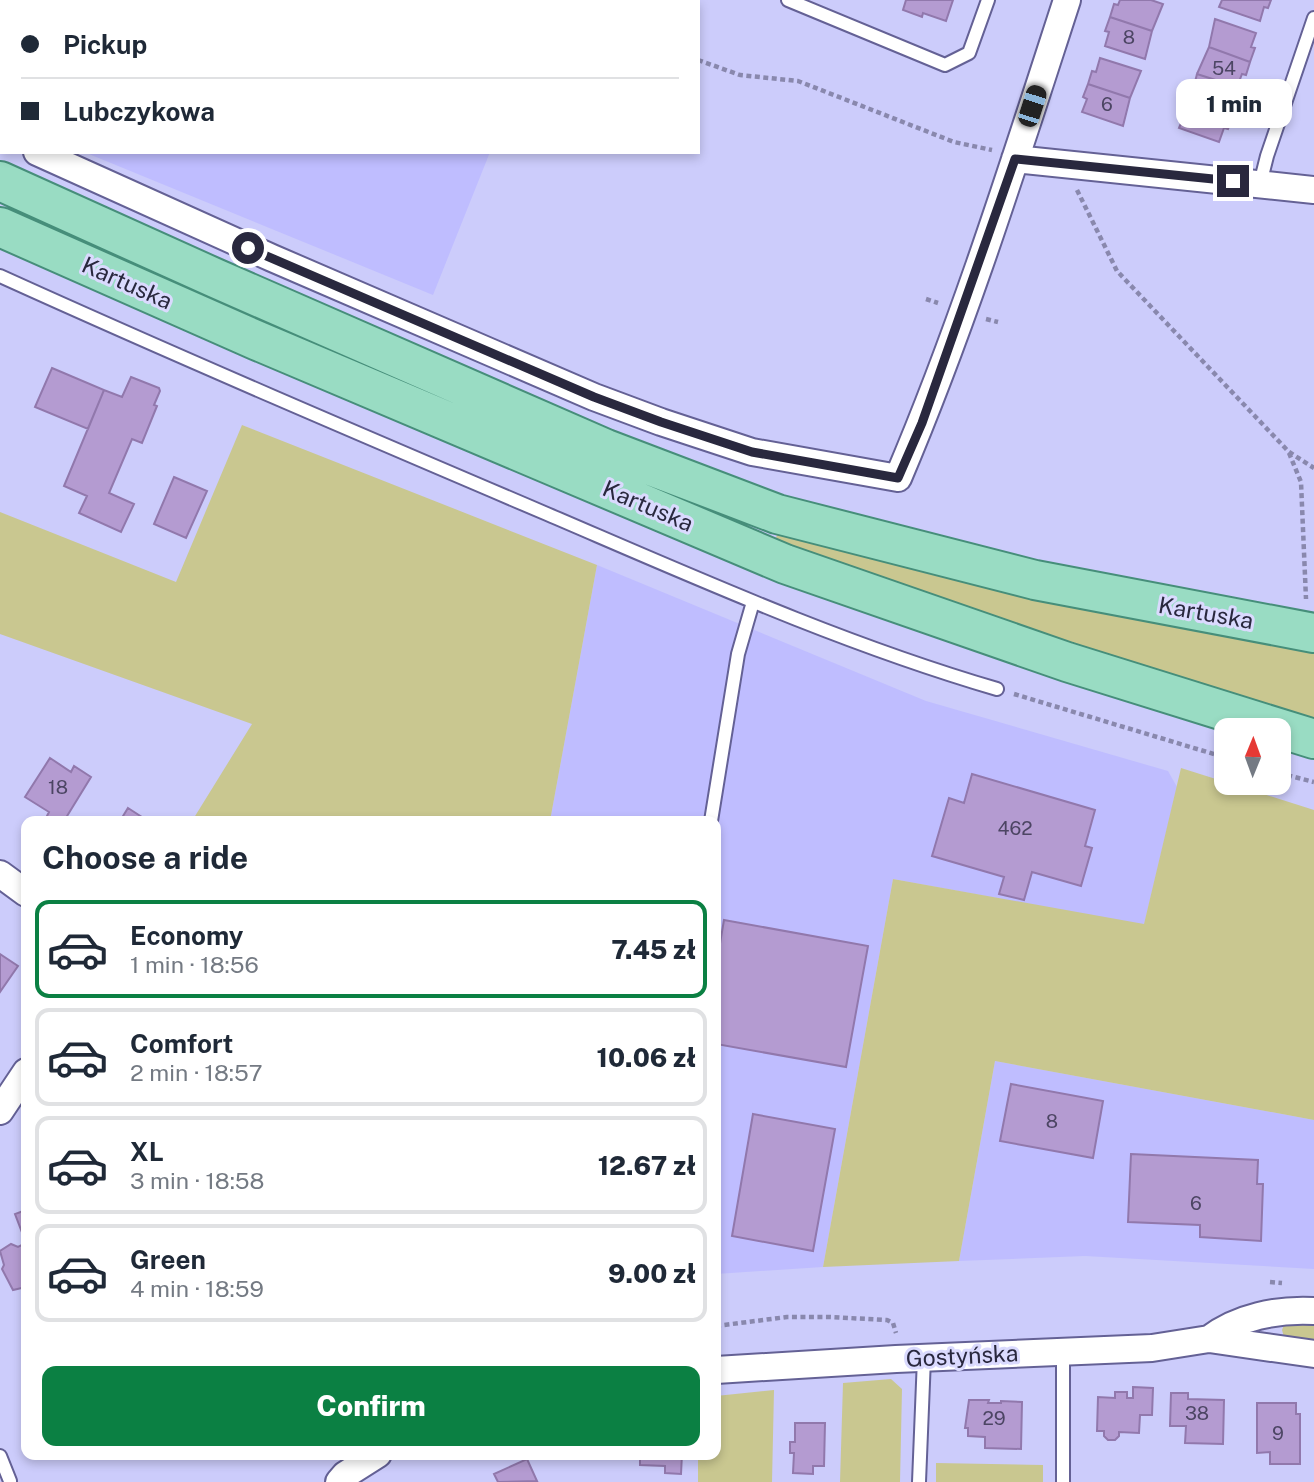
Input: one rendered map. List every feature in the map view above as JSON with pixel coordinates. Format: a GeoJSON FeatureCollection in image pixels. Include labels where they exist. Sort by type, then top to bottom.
{"type":"FeatureCollection","features":[{"type":"Feature","properties":{"kind":"main road","name":"Kartuska"},"geometry":{"type":"LineString","coordinates":[[0,181],[606,449],[777,514],[1035,580],[1310,617]]}},
{"type":"Feature","properties":{"kind":"main road","name":"Kartuska"},"geometry":{"type":"LineString","coordinates":[[0,227],[258,341],[785,564],[1067,662],[1314,738]]}},
{"type":"Feature","properties":{"kind":"street"},"geometry":{"type":"LineString","coordinates":[[41,154],[272,258],[594,397],[752,452],[898,478],[922,423],[1068,0]]}},
{"type":"Feature","properties":{"kind":"street"},"geometry":{"type":"LineString","coordinates":[[1015,159],[1314,190]]}},
{"type":"Feature","properties":{"kind":"street"},"geometry":{"type":"LineString","coordinates":[[0,874],[21,889]]}},
{"type":"Feature","properties":{"kind":"street"},"geometry":{"type":"LineString","coordinates":[[0,1111],[21,1080]]}},
{"type":"Feature","properties":{"kind":"street","name":"Gostyńska"},"geometry":{"type":"LineString","coordinates":[[1209,1339],[1226,1326],[1268,1313],[1314,1311]]}},
{"type":"Feature","properties":{"kind":"street","name":"Gostyńska"},"geometry":{"type":"LineString","coordinates":[[721,1370],[924,1357],[1152,1348],[1209,1339],[1314,1354]]}},
{"type":"Feature","properties":{"kind":"street"},"geometry":{"type":"LineString","coordinates":[[339,1482],[369,1460]]}},
{"type":"Feature","properties":{"kind":"lane"},"geometry":{"type":"LineString","coordinates":[[788,0],[945,65],[969,53],[988,0]]}},
{"type":"Feature","properties":{"kind":"lane"},"geometry":{"type":"LineString","coordinates":[[1261,184],[1267,156],[1314,18]]}},
{"type":"Feature","properties":{"kind":"lane"},"geometry":{"type":"LineString","coordinates":[[0,276],[190,362],[753,602],[997,689]]}},
{"type":"Feature","properties":{"kind":"lane"},"geometry":{"type":"LineString","coordinates":[[711,816],[738,654],[753,602]]}},
{"type":"Feature","properties":{"kind":"lane"},"geometry":{"type":"LineString","coordinates":[[1063,1351],[1063,1482]]}},
{"type":"Feature","properties":{"kind":"lane"},"geometry":{"type":"LineString","coordinates":[[919,1482],[924,1357]]}},
{"type":"Feature","properties":{"kind":"lane"},"geometry":{"type":"LineString","coordinates":[[0,1457],[10,1481]]}},
{"type":"Feature","properties":{"kind":"path"},"geometry":{"type":"LineString","coordinates":[[700,61],[740,75],[798,81],[928,133],[1000,152],[1015,159]]}},
{"type":"Feature","properties":{"kind":"path"},"geometry":{"type":"LineString","coordinates":[[1066,166],[1117,271],[1289,452],[1314,468]]}},
{"type":"Feature","properties":{"kind":"path"},"geometry":{"type":"LineString","coordinates":[[1289,452],[1301,482],[1310,617]]}},
{"type":"Feature","properties":{"kind":"path"},"geometry":{"type":"LineString","coordinates":[[997,689],[1214,754]]}},
{"type":"Feature","properties":{"kind":"path"},"geometry":{"type":"LineString","coordinates":[[1292,776],[1314,782]]}},
{"type":"Feature","properties":{"kind":"path"},"geometry":{"type":"LineString","coordinates":[[721,1325],[787,1317],[887,1320],[893,1323],[896,1329],[896,1359]]}},
{"type":"Feature","properties":{"kind":"shaded area"},"geometry":{"type":"Polygon","coordinates":[[[89,154],[489,154],[433,295],[89,154]]]}},
{"type":"Feature","properties":{"kind":"shaded area"},"geometry":{"type":"Polygon","coordinates":[[[242,425],[597,565],[551,816],[195,816],[252,724],[0,634],[0,512],[176,582],[242,425]]]}},
{"type":"Feature","properties":{"kind":"shaded area"},"geometry":{"type":"Polygon","coordinates":[[[778,531],[910,569],[1043,601],[1314,651],[1314,720],[1080,649],[775,542],[778,531]]]}},
{"type":"Feature","properties":{"kind":"shaded area"},"geometry":{"type":"Polygon","coordinates":[[[597,565],[926,701],[1168,771],[1177,787],[1144,925],[893,879],[823,1267],[721,1274],[721,816],[551,816],[597,565]]]}},
{"type":"Feature","properties":{"kind":"shaded area"},"geometry":{"type":"Polygon","coordinates":[[[1181,768],[1214,778],[1214,795],[1266,795],[1314,810],[1314,1120],[995,1061],[959,1261],[823,1267],[893,879],[1144,924],[1181,768]]]}},
{"type":"Feature","properties":{"kind":"shaded area"},"geometry":{"type":"Polygon","coordinates":[[[995,1061],[1314,1120],[1314,1269],[1085,1256],[959,1261],[995,1061]]]}},
{"type":"Feature","properties":{"kind":"shaded area"},"geometry":{"type":"Polygon","coordinates":[[[1314,1319],[1314,1347],[1284,1337],[1284,1325],[1314,1319]]]}},
{"type":"Feature","properties":{"kind":"shaded area"},"geometry":{"type":"Polygon","coordinates":[[[891,1379],[902,1389],[900,1482],[840,1482],[843,1383],[891,1379]]]}},
{"type":"Feature","properties":{"kind":"shaded area"},"geometry":{"type":"Polygon","coordinates":[[[774,1390],[772,1482],[698,1482],[698,1460],[721,1460],[721,1395],[774,1390]]]}},
{"type":"Feature","properties":{"kind":"shaded area"},"geometry":{"type":"Polygon","coordinates":[[[936,1463],[1043,1465],[1043,1482],[936,1482],[936,1463]]]}},
{"type":"Feature","properties":{"kind":"building"},"geometry":{"type":"Polygon","coordinates":[[[906,0],[953,0],[946,21],[903,10],[906,0]]]}},
{"type":"Feature","properties":{"kind":"building"},"geometry":{"type":"Polygon","coordinates":[[[1120,0],[1151,0],[1163,4],[1152,31],[1110,17],[1114,4],[1118,5],[1120,0]]]}},
{"type":"Feature","properties":{"kind":"building"},"geometry":{"type":"Polygon","coordinates":[[[1222,0],[1271,0],[1268,8],[1264,7],[1260,21],[1219,7],[1222,0]]]}},
{"type":"Feature","properties":{"kind":"building"},"geometry":{"type":"Polygon","coordinates":[[[1110,17],[1152,31],[1145,59],[1105,46],[1109,32],[1105,31],[1110,17]]]}},
{"type":"Feature","properties":{"kind":"building"},"geometry":{"type":"Polygon","coordinates":[[[1215,19],[1256,33],[1250,62],[1209,47],[1215,19]]]}},
{"type":"Feature","properties":{"kind":"building"},"geometry":{"type":"Polygon","coordinates":[[[1209,47],[1250,62],[1246,75],[1242,74],[1237,87],[1197,74],[1209,47]]]}},
{"type":"Feature","properties":{"kind":"building"},"geometry":{"type":"Polygon","coordinates":[[[1100,58],[1141,71],[1130,98],[1088,84],[1092,71],[1096,72],[1100,58]]]}},
{"type":"Feature","properties":{"kind":"building"},"geometry":{"type":"Polygon","coordinates":[[[1197,74],[1237,87],[1233,100],[1237,102],[1233,116],[1190,101],[1197,74]]]}},
{"type":"Feature","properties":{"kind":"building"},"geometry":{"type":"Polygon","coordinates":[[[1088,84],[1130,98],[1123,126],[1082,112],[1087,99],[1083,97],[1088,84]]]}},
{"type":"Feature","properties":{"kind":"building"},"geometry":{"type":"Polygon","coordinates":[[[1190,101],[1233,116],[1228,129],[1224,128],[1219,142],[1179,128],[1190,101]]]}},
{"type":"Feature","properties":{"kind":"building"},"geometry":{"type":"Polygon","coordinates":[[[52,368],[104,390],[88,429],[35,407],[52,368]]]}},
{"type":"Feature","properties":{"kind":"building"},"geometry":{"type":"Polygon","coordinates":[[[131,377],[159,388],[160,391],[142,443],[132,439],[109,493],[134,504],[121,532],[79,513],[87,496],[64,486],[104,390],[122,397],[131,377]]]}},
{"type":"Feature","properties":{"kind":"building"},"geometry":{"type":"Polygon","coordinates":[[[174,477],[207,491],[186,538],[154,524],[174,477]]]}},
{"type":"Feature","properties":{"kind":"building"},"geometry":{"type":"Polygon","coordinates":[[[50,758],[71,772],[74,766],[91,777],[67,816],[47,816],[49,812],[25,797],[50,758]]]}},
{"type":"Feature","properties":{"kind":"building"},"geometry":{"type":"Polygon","coordinates":[[[972,774],[1095,810],[1085,846],[1092,848],[1081,886],[1032,872],[1024,900],[999,894],[1004,877],[932,856],[949,798],[964,803],[972,774]]]}},
{"type":"Feature","properties":{"kind":"building"},"geometry":{"type":"Polygon","coordinates":[[[128,808],[140,816],[123,816],[128,808]]]}},
{"type":"Feature","properties":{"kind":"building"},"geometry":{"type":"Polygon","coordinates":[[[724,920],[868,946],[846,1067],[721,1045],[721,938],[724,920]]]}},
{"type":"Feature","properties":{"kind":"building"},"geometry":{"type":"Polygon","coordinates":[[[0,954],[18,966],[0,992],[0,954]]]}},
{"type":"Feature","properties":{"kind":"building"},"geometry":{"type":"Polygon","coordinates":[[[1011,1084],[1103,1101],[1093,1158],[1000,1141],[1011,1084]]]}},
{"type":"Feature","properties":{"kind":"building"},"geometry":{"type":"Polygon","coordinates":[[[753,1114],[835,1129],[813,1251],[732,1236],[753,1114]]]}},
{"type":"Feature","properties":{"kind":"building"},"geometry":{"type":"Polygon","coordinates":[[[1131,1154],[1258,1160],[1257,1184],[1263,1184],[1261,1241],[1200,1237],[1200,1225],[1128,1222],[1131,1154]]]}},
{"type":"Feature","properties":{"kind":"building"},"geometry":{"type":"Polygon","coordinates":[[[21,1212],[21,1230],[15,1214],[21,1212]]]}},
{"type":"Feature","properties":{"kind":"building"},"geometry":{"type":"Polygon","coordinates":[[[11,1244],[21,1246],[21,1288],[13,1290],[2,1269],[4,1265],[0,1251],[11,1244]]]}},
{"type":"Feature","properties":{"kind":"building"},"geometry":{"type":"Polygon","coordinates":[[[1133,1387],[1153,1388],[1152,1415],[1140,1415],[1139,1433],[1119,1432],[1115,1440],[1108,1440],[1104,1431],[1097,1431],[1098,1397],[1115,1398],[1115,1392],[1127,1392],[1127,1398],[1133,1398],[1133,1387]]]}},
{"type":"Feature","properties":{"kind":"building"},"geometry":{"type":"Polygon","coordinates":[[[1171,1393],[1188,1393],[1188,1399],[1224,1400],[1223,1444],[1185,1443],[1186,1426],[1170,1426],[1171,1393]]]}},
{"type":"Feature","properties":{"kind":"building"},"geometry":{"type":"Polygon","coordinates":[[[969,1400],[989,1400],[988,1403],[1022,1402],[1021,1449],[985,1448],[985,1437],[968,1436],[968,1428],[965,1428],[969,1400]]]}},
{"type":"Feature","properties":{"kind":"building"},"geometry":{"type":"Polygon","coordinates":[[[1257,1403],[1296,1403],[1296,1414],[1300,1414],[1300,1464],[1270,1464],[1270,1452],[1257,1453],[1257,1403]]]}},
{"type":"Feature","properties":{"kind":"building"},"geometry":{"type":"Polygon","coordinates":[[[795,1423],[825,1423],[824,1466],[813,1466],[813,1474],[793,1473],[794,1453],[790,1453],[790,1442],[795,1442],[795,1423]]]}},
{"type":"Feature","properties":{"kind":"building"},"geometry":{"type":"Polygon","coordinates":[[[527,1460],[537,1481],[498,1482],[494,1474],[527,1460]]]}},
{"type":"Feature","properties":{"kind":"building"},"geometry":{"type":"Polygon","coordinates":[[[640,1460],[682,1460],[681,1474],[665,1473],[665,1466],[640,1465],[640,1460]]]}},
{"type":"Feature","properties":{"kind":"route"},"geometry":{"type":"LineString","coordinates":[[248,248],[594,397],[661,422],[752,452],[898,478],[922,423],[1015,159],[1233,181]]}}]}
